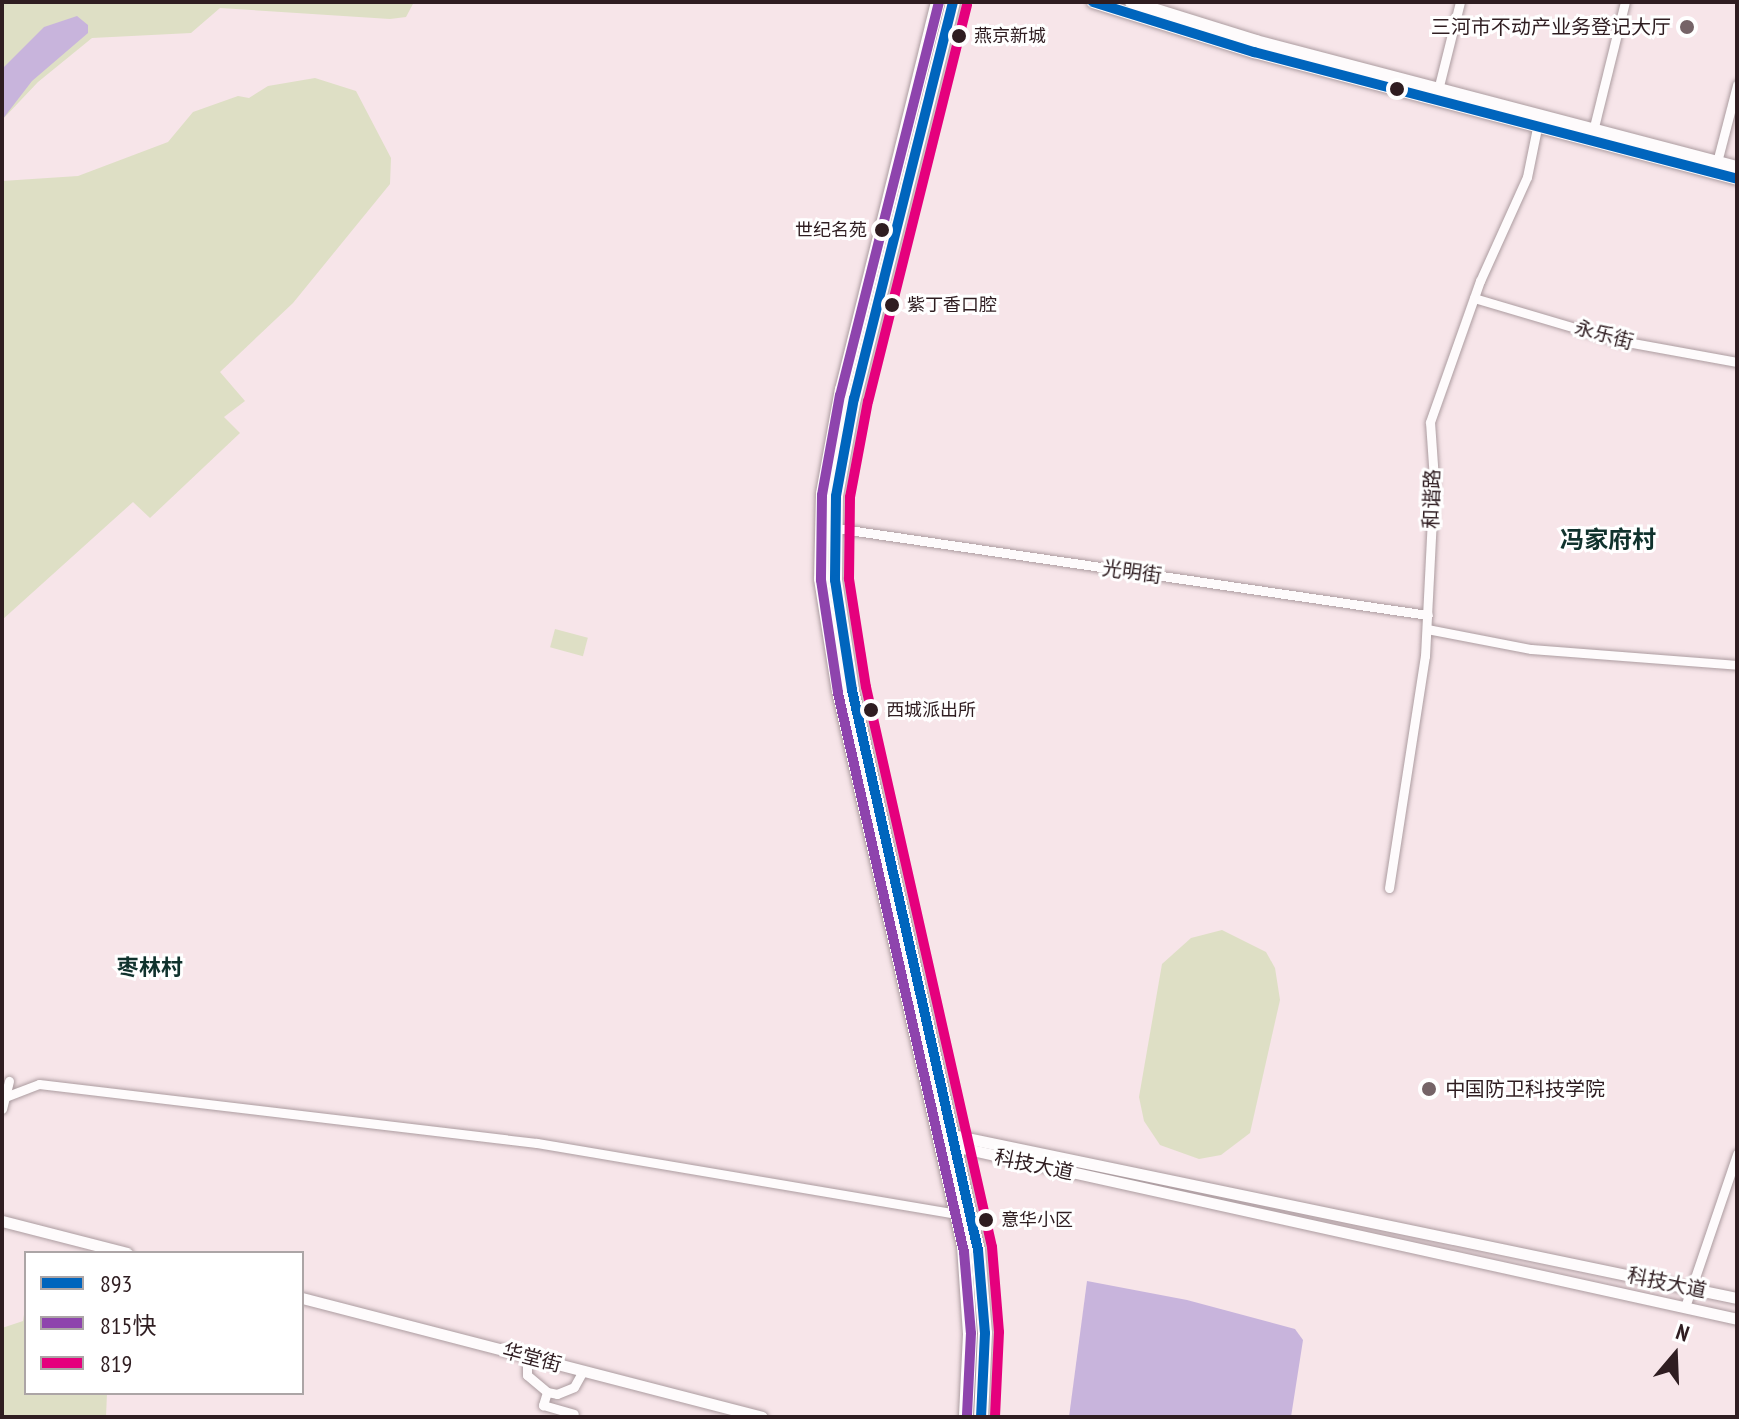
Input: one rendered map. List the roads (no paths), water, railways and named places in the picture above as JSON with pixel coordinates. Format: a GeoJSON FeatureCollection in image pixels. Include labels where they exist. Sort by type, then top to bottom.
{"type":"FeatureCollection","features":[{"type":"Feature","properties":{"kind":"main road"},"geometry":{"type":"LineString","coordinates":[[938,2],[842,389],[823,494],[821,579],[839,691],[983,1290],[981,1417]]}},
{"type":"Feature","properties":{"kind":"main road"},"geometry":{"type":"LineString","coordinates":[[953,2],[854,398],[836,496],[835,580],[852,690],[949,1142],[968,1290],[966,1417]]}},
{"type":"Feature","properties":{"kind":"main road"},"geometry":{"type":"LineString","coordinates":[[1093,2],[1537,128],[1737,179]]}},
{"type":"Feature","properties":{"kind":"main road"},"geometry":{"type":"LineString","coordinates":[[1131,2],[1438,90],[1737,167]]}},
{"type":"Feature","properties":{"kind":"street"},"geometry":{"type":"LineString","coordinates":[[1438,90],[1460,2]]}},
{"type":"Feature","properties":{"kind":"street"},"geometry":{"type":"LineString","coordinates":[[1593,131],[1625,2]]}},
{"type":"Feature","properties":{"kind":"street"},"geometry":{"type":"LineString","coordinates":[[1717,162],[1737,85]]}},
{"type":"Feature","properties":{"kind":"street","name":"和谐路"},"geometry":{"type":"LineString","coordinates":[[1389,888],[1427,629],[1434,479],[1430,422],[1474,298],[1527,177],[1537,128]]}},
{"type":"Feature","properties":{"kind":"street","name":"永乐街"},"geometry":{"type":"LineString","coordinates":[[1474,298],[1616,340],[1737,362]]}},
{"type":"Feature","properties":{"kind":"street","name":"光明街"},"geometry":{"type":"LineString","coordinates":[[835,528],[1428,615]]}},
{"type":"Feature","properties":{"kind":"street"},"geometry":{"type":"LineString","coordinates":[[1427,629],[1531,649],[1737,665]]}},
{"type":"Feature","properties":{"kind":"street"},"geometry":{"type":"LineString","coordinates":[[2,1109],[9,1081]]}},
{"type":"Feature","properties":{"kind":"street"},"geometry":{"type":"LineString","coordinates":[[5,1097],[39,1084],[537,1143],[957,1214]]}},
{"type":"Feature","properties":{"kind":"street","name":"科技大道"},"geometry":{"type":"LineString","coordinates":[[949,1142],[1737,1298]]}},
{"type":"Feature","properties":{"kind":"street","name":"科技大道"},"geometry":{"type":"LineString","coordinates":[[949,1142],[1737,1319]]}},
{"type":"Feature","properties":{"kind":"street"},"geometry":{"type":"LineString","coordinates":[[1685,1307],[1737,1154]]}},
{"type":"Feature","properties":{"kind":"street"},"geometry":{"type":"LineString","coordinates":[[2,1221],[119,1251]]}},
{"type":"Feature","properties":{"kind":"street","name":"华堂街"},"geometry":{"type":"LineString","coordinates":[[304,1299],[762,1417]]}},
{"type":"Feature","properties":{"kind":"street"},"geometry":{"type":"LineString","coordinates":[[527,1356],[527,1375],[547,1392]]}},
{"type":"Feature","properties":{"kind":"street"},"geometry":{"type":"LineString","coordinates":[[547,1392],[574,1387],[583,1371]]}},
{"type":"Feature","properties":{"kind":"street"},"geometry":{"type":"LineString","coordinates":[[547,1392],[543,1405],[574,1414]]}},
{"type":"Feature","properties":{"kind":"place","name":"三河市不动产业务登记大厅"},"geometry":{"type":"Point","coordinates":[1687,27]}},
{"type":"Feature","properties":{"kind":"place","name":"燕京新城"},"geometry":{"type":"Point","coordinates":[959,36]}},
{"type":"Feature","properties":{"kind":"place","name":"世纪名苑"},"geometry":{"type":"Point","coordinates":[882,230]}},
{"type":"Feature","properties":{"kind":"place","name":"紫丁香口腔"},"geometry":{"type":"Point","coordinates":[892,305]}},
{"type":"Feature","properties":{"kind":"place","name":"西城派出所"},"geometry":{"type":"Point","coordinates":[871,710]}},
{"type":"Feature","properties":{"kind":"place","name":"中国防卫科技学院"},"geometry":{"type":"Point","coordinates":[1429,1089]}},
{"type":"Feature","properties":{"kind":"place","name":"意华小区"},"geometry":{"type":"Point","coordinates":[986,1220]}},
{"type":"Feature","properties":{"kind":"district","name":"冯家府村"},"geometry":{"type":"Point","coordinates":[1608,540]}},
{"type":"Feature","properties":{"kind":"district","name":"枣林村"},"geometry":{"type":"Point","coordinates":[150,968]}}]}
